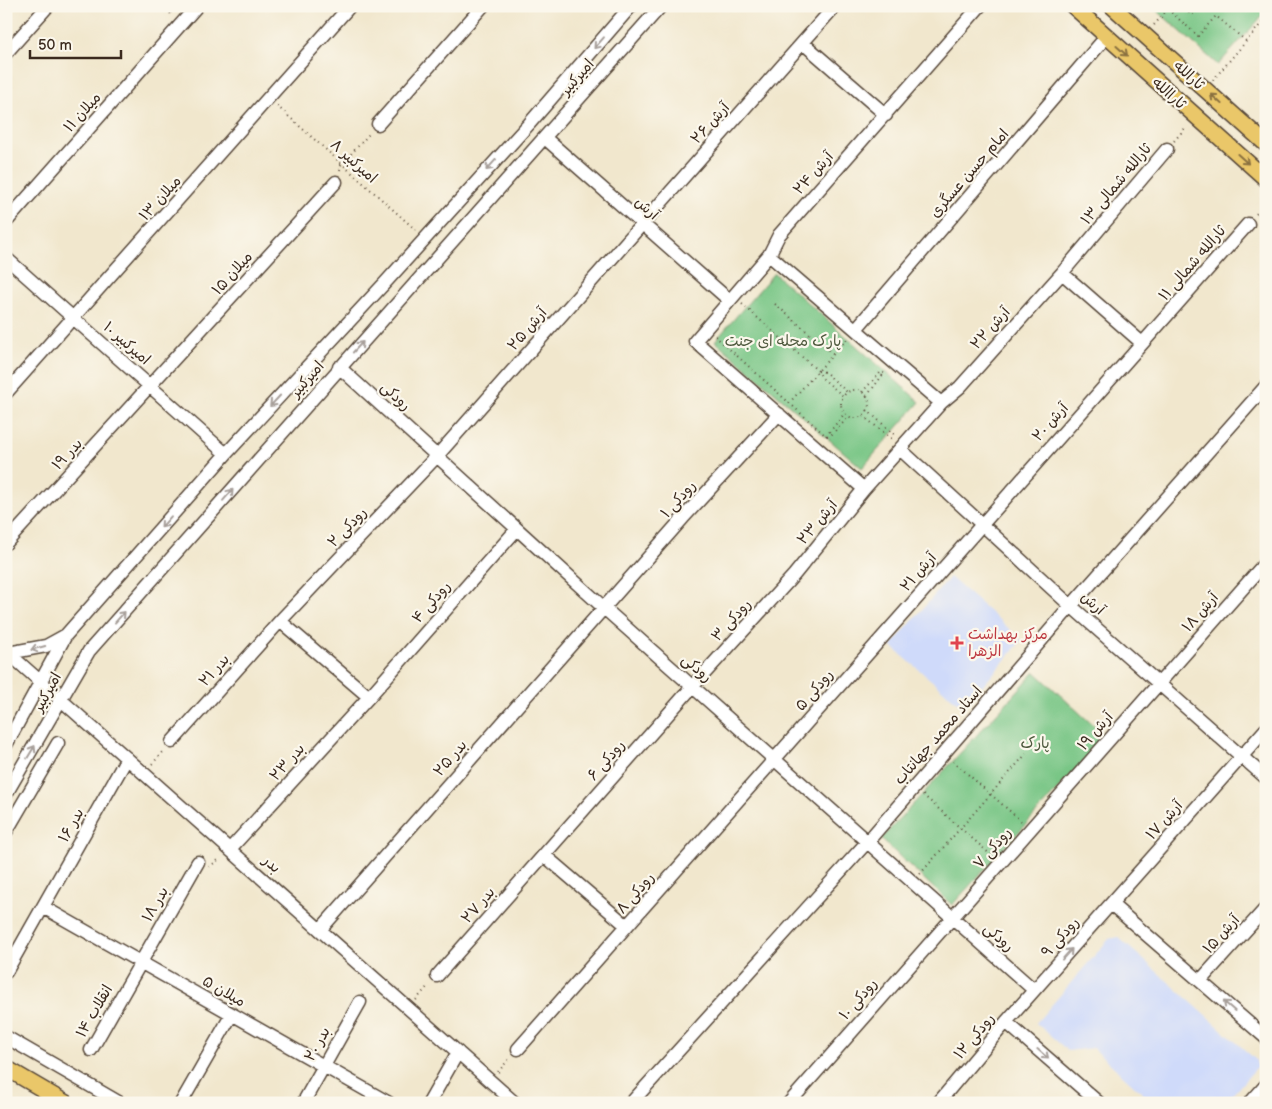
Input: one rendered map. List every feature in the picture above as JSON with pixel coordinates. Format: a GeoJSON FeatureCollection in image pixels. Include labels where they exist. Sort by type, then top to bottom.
{"type":"FeatureCollection","features":[{"type":"Feature","properties":{"kind":"main road","name":"ثاراالله"},"geometry":{"type":"LineString","coordinates":[[1073,6],[1266,179]]}},
{"type":"Feature","properties":{"kind":"main road","name":"ثارالله"},"geometry":{"type":"LineString","coordinates":[[1112,6],[1266,144]]}},
{"type":"Feature","properties":{"kind":"main road"},"geometry":{"type":"LineString","coordinates":[[6,1068],[66,1103]]}},
{"type":"Feature","properties":{"kind":"street"},"geometry":{"type":"LineString","coordinates":[[6,53],[48,6]]}},
{"type":"Feature","properties":{"kind":"street","name":"میلان ۱۱"},"geometry":{"type":"LineString","coordinates":[[6,222],[197,6]]}},
{"type":"Feature","properties":{"kind":"street","name":"میلان ۱۳"},"geometry":{"type":"LineString","coordinates":[[6,393],[75,319],[350,6]]}},
{"type":"Feature","properties":{"kind":"street"},"geometry":{"type":"LineString","coordinates":[[378,124],[483,6]]}},
{"type":"Feature","properties":{"kind":"street","name":"امیرکبیر"},"geometry":{"type":"LineString","coordinates":[[6,745],[42,683],[66,635],[226,454],[529,124],[631,6]]}},
{"type":"Feature","properties":{"kind":"street","name":"امیرکبیر"},"geometry":{"type":"LineString","coordinates":[[6,794],[89,651],[661,6]]}},
{"type":"Feature","properties":{"kind":"street","name":"آرش ۲۶"},"geometry":{"type":"LineString","coordinates":[[642,224],[835,6]]}},
{"type":"Feature","properties":{"kind":"street","name":"آرش ۲۴"},"geometry":{"type":"LineString","coordinates":[[779,414],[695,341],[733,302],[769,255],[779,236],[980,6]]}},
{"type":"Feature","properties":{"kind":"street","name":"امام حسن عسگری"},"geometry":{"type":"LineString","coordinates":[[856,329],[1106,37]]}},
{"type":"Feature","properties":{"kind":"street"},"geometry":{"type":"LineString","coordinates":[[804,43],[886,115]]}},
{"type":"Feature","properties":{"kind":"street","name":"آرش"},"geometry":{"type":"LineString","coordinates":[[545,138],[733,302]]}},
{"type":"Feature","properties":{"kind":"street","name":"ثارالله شمالی ۱۳"},"geometry":{"type":"LineString","coordinates":[[1062,273],[1167,149]]}},
{"type":"Feature","properties":{"kind":"street","name":"میلان ۱۵"},"geometry":{"type":"LineString","coordinates":[[151,386],[336,182]]}},
{"type":"Feature","properties":{"kind":"street","name":"آرش ۲۵"},"geometry":{"type":"LineString","coordinates":[[437,456],[642,224]]}},
{"type":"Feature","properties":{"kind":"street","name":"ثارالله شمالی ۱۱"},"geometry":{"type":"LineString","coordinates":[[1142,343],[1248,224]]}},
{"type":"Feature","properties":{"kind":"street"},"geometry":{"type":"LineString","coordinates":[[769,255],[941,403]]}},
{"type":"Feature","properties":{"kind":"street","name":"امیرکبیر ۱۰"},"geometry":{"type":"LineString","coordinates":[[6,258],[226,454]]}},
{"type":"Feature","properties":{"kind":"street"},"geometry":{"type":"LineString","coordinates":[[1062,273],[1142,343]]}},
{"type":"Feature","properties":{"kind":"street","name":"آرش ۲۲"},"geometry":{"type":"LineString","coordinates":[[900,449],[941,403],[960,387],[1062,273]]}},
{"type":"Feature","properties":{"kind":"street"},"geometry":{"type":"LineString","coordinates":[[384,284],[402,300]]}},
{"type":"Feature","properties":{"kind":"street","name":"آرش ۲۰"},"geometry":{"type":"LineString","coordinates":[[983,523],[1142,343]]}},
{"type":"Feature","properties":{"kind":"street","name":"رودکی"},"geometry":{"type":"LineString","coordinates":[[339,367],[604,608],[1034,990]]}},
{"type":"Feature","properties":{"kind":"street","name":"بدر ۱۹"},"geometry":{"type":"LineString","coordinates":[[6,544],[151,386]]}},
{"type":"Feature","properties":{"kind":"street","name":"استاد محمد جهانتاب"},"geometry":{"type":"LineString","coordinates":[[631,1103],[868,841],[1071,606],[1266,386]]}},
{"type":"Feature","properties":{"kind":"street"},"geometry":{"type":"LineString","coordinates":[[779,414],[864,489]]}},
{"type":"Feature","properties":{"kind":"street","name":"رودکی ۱"},"geometry":{"type":"LineString","coordinates":[[604,608],[779,414]]}},
{"type":"Feature","properties":{"kind":"street","name":"آرش"},"geometry":{"type":"LineString","coordinates":[[900,449],[983,523],[1071,606],[1266,778]]}},
{"type":"Feature","properties":{"kind":"street","name":"آرش ۲۳"},"geometry":{"type":"LineString","coordinates":[[794,575],[864,489],[900,449]]}},
{"type":"Feature","properties":{"kind":"street","name":"رودکی ۲"},"geometry":{"type":"LineString","coordinates":[[280,621],[437,456]]}},
{"type":"Feature","properties":{"kind":"street","name":"آرش ۲۱"},"geometry":{"type":"LineString","coordinates":[[878,642],[983,523]]}},
{"type":"Feature","properties":{"kind":"street","name":"رودکی ۴"},"geometry":{"type":"LineString","coordinates":[[369,697],[517,529]]}},
{"type":"Feature","properties":{"kind":"street","name":"آرش ۱۸"},"geometry":{"type":"LineString","coordinates":[[1159,683],[1266,562]]}},
{"type":"Feature","properties":{"kind":"street","name":"رودکی ۳"},"geometry":{"type":"LineString","coordinates":[[693,686],[794,575]]}},
{"type":"Feature","properties":{"kind":"street","name":"بدر ۲۵"},"geometry":{"type":"LineString","coordinates":[[320,930],[604,608]]}},
{"type":"Feature","properties":{"kind":"street"},"geometry":{"type":"LineString","coordinates":[[280,621],[369,697]]}},
{"type":"Feature","properties":{"kind":"street","name":"بدر ۲۱"},"geometry":{"type":"LineString","coordinates":[[172,742],[280,621]]}},
{"type":"Feature","properties":{"kind":"street"},"geometry":{"type":"LineString","coordinates":[[7,652],[46,646],[66,635]]}},
{"type":"Feature","properties":{"kind":"street","name":"رودکی ۵"},"geometry":{"type":"LineString","coordinates":[[775,759],[878,642]]}},
{"type":"Feature","properties":{"kind":"street","name":"بدر"},"geometry":{"type":"LineString","coordinates":[[7,652],[515,1103]]}},
{"type":"Feature","properties":{"kind":"street","name":"آرش ۱۹"},"geometry":{"type":"LineString","coordinates":[[1056,800],[1159,683]]}},
{"type":"Feature","properties":{"kind":"street","name":"رودکی ۶"},"geometry":{"type":"LineString","coordinates":[[544,855],[693,686]]}},
{"type":"Feature","properties":{"kind":"street","name":"بدر ۲۳"},"geometry":{"type":"LineString","coordinates":[[230,849],[369,697]]}},
{"type":"Feature","properties":{"kind":"street","name":"آرش ۱۷"},"geometry":{"type":"LineString","coordinates":[[1111,904],[1266,729]]}},
{"type":"Feature","properties":{"kind":"street"},"geometry":{"type":"LineString","coordinates":[[6,832],[58,743]]}},
{"type":"Feature","properties":{"kind":"street","name":"بدر ۱۶"},"geometry":{"type":"LineString","coordinates":[[6,972],[127,758]]}},
{"type":"Feature","properties":{"kind":"street","name":"رودکی ۸"},"geometry":{"type":"LineString","coordinates":[[518,1049],[775,759]]}},
{"type":"Feature","properties":{"kind":"street","name":"رودکی ۷"},"geometry":{"type":"LineString","coordinates":[[952,917],[1056,800]]}},
{"type":"Feature","properties":{"kind":"street"},"geometry":{"type":"LineString","coordinates":[[544,855],[627,926]]}},
{"type":"Feature","properties":{"kind":"street","name":"بدر ۲۷"},"geometry":{"type":"LineString","coordinates":[[437,976],[544,855]]}},
{"type":"Feature","properties":{"kind":"street","name":"بدر ۱‍۸"},"geometry":{"type":"LineString","coordinates":[[141,962],[198,862]]}},
{"type":"Feature","properties":{"kind":"street"},"geometry":{"type":"LineString","coordinates":[[1111,904],[1266,1038]]}},
{"type":"Feature","properties":{"kind":"street","name":"رودکی ۹"},"geometry":{"type":"LineString","coordinates":[[1034,990],[1111,904]]}},
{"type":"Feature","properties":{"kind":"street","name":"میلان ۵"},"geometry":{"type":"LineString","coordinates":[[43,907],[389,1103]]}},
{"type":"Feature","properties":{"kind":"street","name":"آرش ۱۵"},"geometry":{"type":"LineString","coordinates":[[1200,981],[1266,908]]}},
{"type":"Feature","properties":{"kind":"street","name":"رودکی ۱۰"},"geometry":{"type":"LineString","coordinates":[[789,1103],[952,917]]}},
{"type":"Feature","properties":{"kind":"street","name":"انقلاب ۱۴"},"geometry":{"type":"LineString","coordinates":[[91,1050],[141,962]]}},
{"type":"Feature","properties":{"kind":"street","name":"رودکی ۱۲"},"geometry":{"type":"LineString","coordinates":[[938,1103],[1034,990]]}},
{"type":"Feature","properties":{"kind":"street","name":"بدر ۲۰"},"geometry":{"type":"LineString","coordinates":[[303,1103],[360,1002]]}},
{"type":"Feature","properties":{"kind":"street"},"geometry":{"type":"LineString","coordinates":[[181,1103],[232,1014]]}},
{"type":"Feature","properties":{"kind":"street"},"geometry":{"type":"LineString","coordinates":[[1006,1022],[1099,1103]]}},
{"type":"Feature","properties":{"kind":"street"},"geometry":{"type":"LineString","coordinates":[[6,1038],[120,1103]]}},
{"type":"Feature","properties":{"kind":"street"},"geometry":{"type":"LineString","coordinates":[[429,1103],[458,1052]]}},
{"type":"Feature","properties":{"kind":"street"},"geometry":{"type":"LineString","coordinates":[[1250,1103],[1266,1084]]}},
{"type":"Feature","properties":{"kind":"path"},"geometry":{"type":"LineString","coordinates":[[1164,6],[1198,36],[1216,16],[1246,41]]}},
{"type":"Feature","properties":{"kind":"path"},"geometry":{"type":"LineString","coordinates":[[1145,36],[1171,6]]}},
{"type":"Feature","properties":{"kind":"path"},"geometry":{"type":"LineString","coordinates":[[1181,6],[1192,15],[1200,6]]}},
{"type":"Feature","properties":{"kind":"path"},"geometry":{"type":"LineString","coordinates":[[1205,89],[1266,18]]}},
{"type":"Feature","properties":{"kind":"path","name":"امیرکبیر ۸"},"geometry":{"type":"LineString","coordinates":[[270,99],[341,165],[425,238]]}},
{"type":"Feature","properties":{"kind":"path","name":"ثارالله شمالی ۱۳"},"geometry":{"type":"LineString","coordinates":[[1167,149],[1196,116]]}},
{"type":"Feature","properties":{"kind":"path"},"geometry":{"type":"LineString","coordinates":[[336,182],[341,165],[378,124]]}},
{"type":"Feature","properties":{"kind":"path","name":"ثارالله شمالی ۱۱"},"geometry":{"type":"LineString","coordinates":[[1248,224],[1266,204]]}},
{"type":"Feature","properties":{"kind":"path"},"geometry":{"type":"LineString","coordinates":[[733,302],[743,304]]}},
{"type":"Feature","properties":{"kind":"path"},"geometry":{"type":"LineString","coordinates":[[733,302],[743,304],[843,396]]}},
{"type":"Feature","properties":{"kind":"path"},"geometry":{"type":"LineString","coordinates":[[775,304],[833,354]]}},
{"type":"Feature","properties":{"kind":"path"},"geometry":{"type":"LineString","coordinates":[[779,414],[856,329]]}},
{"type":"Feature","properties":{"kind":"path"},"geometry":{"type":"LineString","coordinates":[[720,330],[714,337],[826,436]]}},
{"type":"Feature","properties":{"kind":"path"},"geometry":{"type":"LineString","coordinates":[[818,371],[825,372],[847,392]]}},
{"type":"Feature","properties":{"kind":"path"},"geometry":{"type":"LineString","coordinates":[[862,392],[881,372],[885,373],[867,396]]}},
{"type":"Feature","properties":{"kind":"path"},"geometry":{"type":"LineString","coordinates":[[826,436],[831,435],[849,417],[862,416],[868,410],[867,396],[862,392],[854,390],[847,392],[843,396],[842,406],[849,417]]}},
{"type":"Feature","properties":{"kind":"path"},"geometry":{"type":"LineString","coordinates":[[862,416],[890,439],[894,438],[895,434],[868,410]]}},
{"type":"Feature","properties":{"kind":"path"},"geometry":{"type":"LineString","coordinates":[[826,436],[845,413]]}},
{"type":"Feature","properties":{"kind":"path"},"geometry":{"type":"LineString","coordinates":[[144,774],[172,742]]}},
{"type":"Feature","properties":{"kind":"path"},"geometry":{"type":"LineString","coordinates":[[944,753],[1030,829]]}},
{"type":"Feature","properties":{"kind":"path"},"geometry":{"type":"LineString","coordinates":[[913,881],[1026,754]]}},
{"type":"Feature","properties":{"kind":"path"},"geometry":{"type":"LineString","coordinates":[[914,787],[1000,863]]}},
{"type":"Feature","properties":{"kind":"path"},"geometry":{"type":"LineString","coordinates":[[198,862],[210,868],[230,849]]}},
{"type":"Feature","properties":{"kind":"path"},"geometry":{"type":"LineString","coordinates":[[408,1008],[437,976]]}},
{"type":"Feature","properties":{"kind":"path"},"geometry":{"type":"LineString","coordinates":[[490,1081],[518,1049]]}},
{"type":"Feature","properties":{"kind":"shaded area","name":"مرکز بهداشت الزهرا"},"geometry":{"type":"Polygon","coordinates":[[[950,577],[1022,640],[964,708],[891,646],[950,577]]]}},
{"type":"Feature","properties":{"kind":"shaded area"},"geometry":{"type":"Polygon","coordinates":[[[1118,937],[1256,1060],[1257,1067],[1225,1103],[1150,1103],[1150,1100],[1093,1048],[1068,1051],[1036,1023],[1109,939],[1118,937]]]}},
{"type":"Feature","properties":{"kind":"green space"},"geometry":{"type":"Polygon","coordinates":[[[1152,6],[1266,6],[1266,12],[1218,65],[1152,6]]]}},
{"type":"Feature","properties":{"kind":"green space","name":"پارک محله ای جنت"},"geometry":{"type":"Polygon","coordinates":[[[774,273],[920,402],[862,468],[715,341],[774,273]]]}},
{"type":"Feature","properties":{"kind":"green space","name":"پارک"},"geometry":{"type":"Polygon","coordinates":[[[1035,672],[1106,737],[952,905],[881,839],[1035,672]]]}},
{"type":"Feature","properties":{"kind":"place","name":"مرکز بهداشت الزهرا"},"geometry":{"type":"Point","coordinates":[957,643]}}]}
